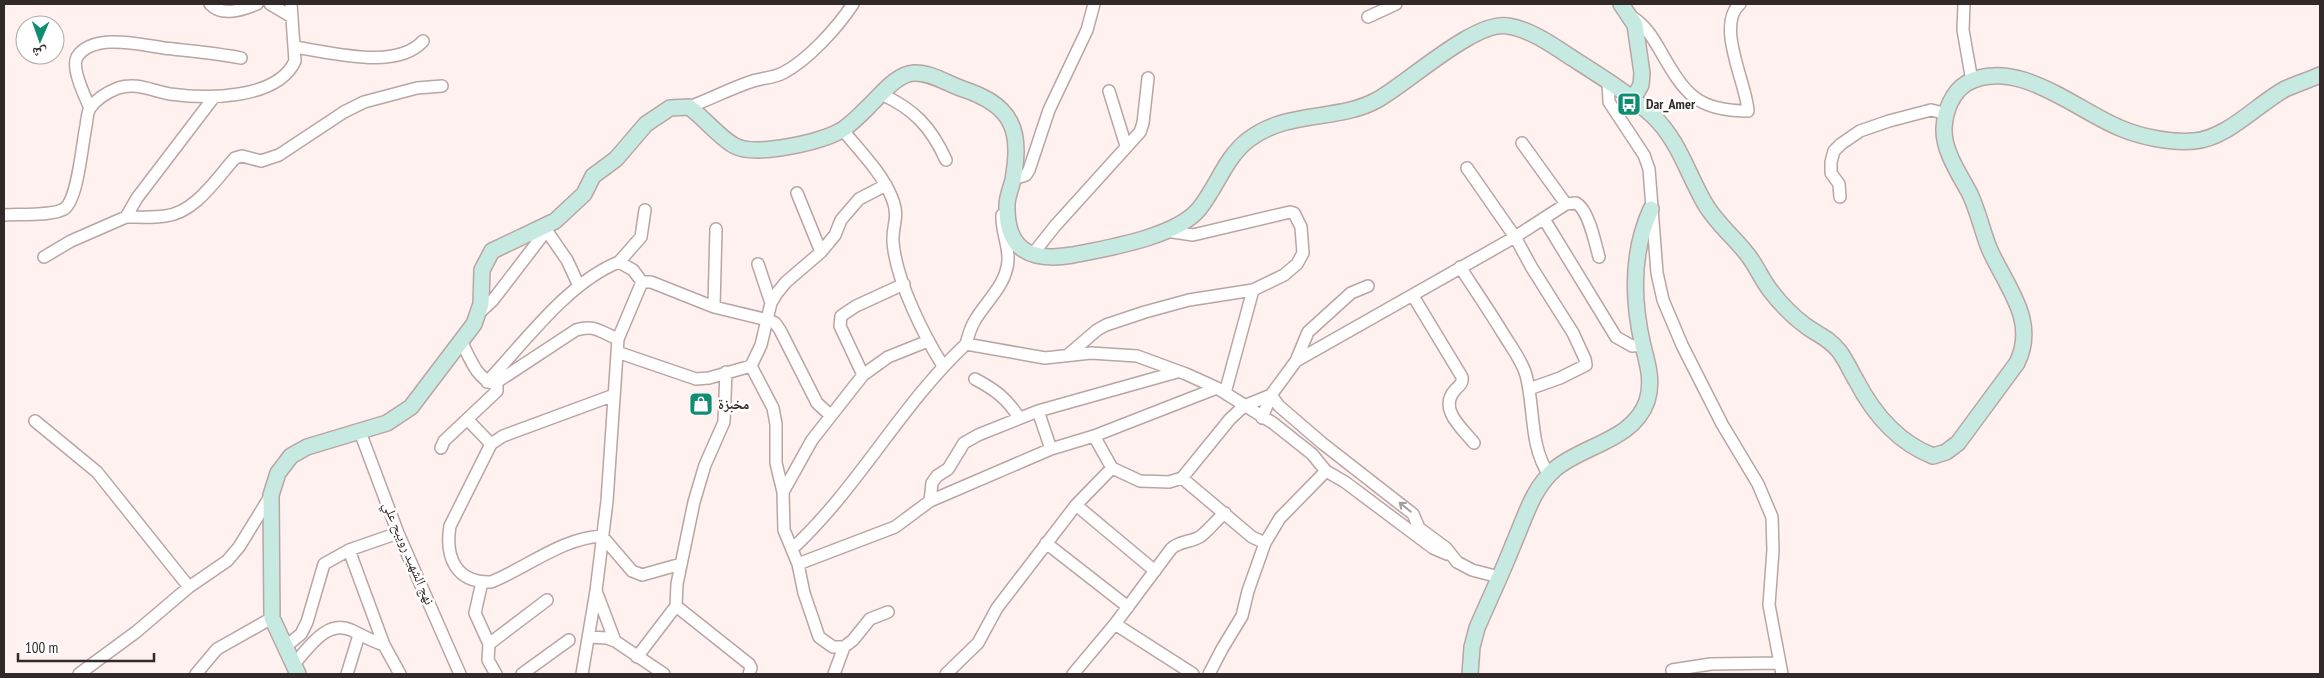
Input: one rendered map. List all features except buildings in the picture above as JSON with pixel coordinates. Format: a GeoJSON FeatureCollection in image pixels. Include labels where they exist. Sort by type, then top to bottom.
{"type":"FeatureCollection","features":[{"type":"Feature","properties":{"kind":"main road"},"geometry":{"type":"LineString","coordinates":[[1625,9],[1636,31],[1642,80],[1633,99]]}},
{"type":"Feature","properties":{"kind":"main road"},"geometry":{"type":"LineString","coordinates":[[296,669],[272,618],[271,495],[278,473],[291,456],[307,447],[387,423],[411,407],[461,341],[479,313],[482,270],[492,251],[545,229],[555,221],[584,194],[593,176],[616,159],[646,124],[670,108],[689,107],[733,145],[747,150],[788,146],[821,138],[843,130],[899,78],[913,73],[929,76],[979,94],[989,100],[1008,117],[1013,128],[1016,142],[1013,179],[1007,204],[1012,238],[1015,243],[1032,255],[1043,257],[1073,255],[1166,231],[1196,213],[1227,164],[1249,140],[1287,121],[1363,107],[1372,103],[1470,37],[1486,29],[1505,25],[1518,29],[1557,48],[1608,81],[1652,115],[1668,133],[1684,159],[1705,204],[1750,256],[1776,298],[1808,328],[1826,336],[1841,352],[1857,383],[1887,426],[1917,450],[1933,456],[1946,452],[1958,443],[2018,363],[2024,350],[2026,339],[2025,326],[2018,308],[1990,248],[1972,198],[1950,154],[1944,128],[1951,98],[1962,86],[1972,81],[1998,74],[2020,78],[2121,129],[2172,140],[2194,141],[2220,132],[2286,89],[2320,75]]}},
{"type":"Feature","properties":{"kind":"main road"},"geometry":{"type":"LineString","coordinates":[[1470,674],[1472,647],[1477,628],[1534,496],[1549,475],[1557,468],[1621,433],[1633,424],[1647,402],[1650,372],[1643,345],[1634,293],[1634,278],[1641,238],[1652,209]]}},
{"type":"Feature","properties":{"kind":"street"},"geometry":{"type":"LineString","coordinates":[[210,4],[226,12],[245,9],[257,4]]}},
{"type":"Feature","properties":{"kind":"street"},"geometry":{"type":"LineString","coordinates":[[270,4],[292,17]]}},
{"type":"Feature","properties":{"kind":"street"},"geometry":{"type":"LineString","coordinates":[[4,215],[55,212],[68,206],[76,189],[82,140],[90,108],[106,94],[120,88],[134,86],[170,94],[214,97],[252,91],[275,82],[296,61],[290,4]]}},
{"type":"Feature","properties":{"kind":"street"},"geometry":{"type":"LineString","coordinates":[[689,107],[755,80],[776,77],[785,72],[802,59],[841,21],[853,4]]}},
{"type":"Feature","properties":{"kind":"street"},"geometry":{"type":"LineString","coordinates":[[1013,179],[1026,175],[1029,170],[1049,110],[1087,30],[1094,4]]}},
{"type":"Feature","properties":{"kind":"street"},"geometry":{"type":"LineString","coordinates":[[1368,17],[1396,4]]}},
{"type":"Feature","properties":{"kind":"street"},"geometry":{"type":"LineString","coordinates":[[1625,9],[1651,35],[1679,80],[1695,99],[1709,107],[1748,111],[1746,96],[1734,59],[1732,40],[1732,18],[1735,8],[1740,4]]}},
{"type":"Feature","properties":{"kind":"street"},"geometry":{"type":"LineString","coordinates":[[1964,4],[1964,42],[1972,81]]}},
{"type":"Feature","properties":{"kind":"street"},"geometry":{"type":"LineString","coordinates":[[90,108],[75,65],[78,56],[89,48],[102,44],[128,41],[240,58]]}},
{"type":"Feature","properties":{"kind":"street"},"geometry":{"type":"LineString","coordinates":[[294,46],[380,58],[401,56],[417,48],[423,41]]}},
{"type":"Feature","properties":{"kind":"street"},"geometry":{"type":"LineString","coordinates":[[1032,255],[1142,128],[1148,78]]}},
{"type":"Feature","properties":{"kind":"street"},"geometry":{"type":"LineString","coordinates":[[1608,81],[1609,102],[1644,155],[1651,186],[1657,273],[1663,300],[1682,345],[1722,424],[1758,484],[1772,518],[1774,541],[1769,605],[1781,669],[1711,664],[1672,670],[1673,674]]}},
{"type":"Feature","properties":{"kind":"street"},"geometry":{"type":"LineString","coordinates":[[44,257],[71,241],[126,217],[166,216],[180,212],[198,201],[236,158],[242,156],[261,161],[270,158],[287,150],[344,112],[364,102],[417,88],[442,86]]}},
{"type":"Feature","properties":{"kind":"street"},"geometry":{"type":"LineString","coordinates":[[1109,90],[1126,146]]}},
{"type":"Feature","properties":{"kind":"street"},"geometry":{"type":"LineString","coordinates":[[881,94],[913,112],[923,122],[946,160]]}},
{"type":"Feature","properties":{"kind":"street"},"geometry":{"type":"LineString","coordinates":[[126,217],[137,198],[214,97]]}},
{"type":"Feature","properties":{"kind":"street"},"geometry":{"type":"LineString","coordinates":[[1840,197],[1839,184],[1831,173],[1831,162],[1834,151],[1841,144],[1860,131],[1889,121],[1932,110],[1947,114]]}},
{"type":"Feature","properties":{"kind":"street"},"geometry":{"type":"LineString","coordinates":[[843,130],[870,160],[886,185],[897,215],[893,241],[904,284],[928,341],[943,366]]}},
{"type":"Feature","properties":{"kind":"street"},"geometry":{"type":"LineString","coordinates":[[1522,143],[1566,204]]}},
{"type":"Feature","properties":{"kind":"street"},"geometry":{"type":"LineString","coordinates":[[1467,168],[1515,237],[1573,333],[1585,359],[1586,365],[1578,370],[1529,388]]}},
{"type":"Feature","properties":{"kind":"street"},"geometry":{"type":"LineString","coordinates":[[751,366],[761,345],[771,304],[786,282],[821,252],[855,204],[864,196],[886,185]]}},
{"type":"Feature","properties":{"kind":"street"},"geometry":{"type":"LineString","coordinates":[[797,193],[821,252]]}},
{"type":"Feature","properties":{"kind":"street"},"geometry":{"type":"LineString","coordinates":[[1296,361],[1515,237],[1566,204],[1576,203],[1583,210],[1591,228],[1599,257]]}},
{"type":"Feature","properties":{"kind":"street"},"geometry":{"type":"LineString","coordinates":[[792,549],[826,514],[943,366],[966,344],[974,322],[996,292],[1008,262],[1002,222],[1007,204]]}},
{"type":"Feature","properties":{"kind":"street"},"geometry":{"type":"LineString","coordinates":[[490,383],[546,318],[579,286],[602,269],[619,262],[641,238],[645,210]]}},
{"type":"Feature","properties":{"kind":"street"},"geometry":{"type":"LineString","coordinates":[[1069,354],[1097,330],[1137,314],[1189,300],[1253,290],[1284,275],[1297,264],[1303,253],[1301,227],[1294,213],[1286,212],[1193,235],[1166,231]]}},
{"type":"Feature","properties":{"kind":"street"},"geometry":{"type":"LineString","coordinates":[[1544,219],[1616,337],[1632,346],[1643,345]]}},
{"type":"Feature","properties":{"kind":"street"},"geometry":{"type":"LineString","coordinates":[[479,313],[493,300],[545,229],[567,260],[579,286]]}},
{"type":"Feature","properties":{"kind":"street"},"geometry":{"type":"LineString","coordinates":[[714,307],[716,229]]}},
{"type":"Feature","properties":{"kind":"street"},"geometry":{"type":"LineString","coordinates":[[619,262],[633,270],[642,282]]}},
{"type":"Feature","properties":{"kind":"street"},"geometry":{"type":"LineString","coordinates":[[758,264],[771,304]]}},
{"type":"Feature","properties":{"kind":"street"},"geometry":{"type":"LineString","coordinates":[[1460,267],[1523,368],[1529,388],[1535,447],[1540,461],[1549,475]]}},
{"type":"Feature","properties":{"kind":"street"},"geometry":{"type":"LineString","coordinates":[[642,282],[651,282],[714,307],[775,323],[817,403],[830,415]]}},
{"type":"Feature","properties":{"kind":"street"},"geometry":{"type":"LineString","coordinates":[[582,674],[596,591],[610,476],[618,339],[642,282]]}},
{"type":"Feature","properties":{"kind":"street"},"geometry":{"type":"LineString","coordinates":[[863,375],[840,326],[841,316],[856,306],[904,284]]}},
{"type":"Feature","properties":{"kind":"street"},"geometry":{"type":"LineString","coordinates":[[1262,418],[1271,395],[1296,361],[1308,332],[1351,293],[1368,286]]}},
{"type":"Feature","properties":{"kind":"street"},"geometry":{"type":"LineString","coordinates":[[1221,390],[1253,290]]}},
{"type":"Feature","properties":{"kind":"street"},"geometry":{"type":"LineString","coordinates":[[1413,296],[1462,377],[1462,384],[1449,399],[1448,407],[1453,417],[1474,443]]}},
{"type":"Feature","properties":{"kind":"street"},"geometry":{"type":"LineString","coordinates":[[490,383],[499,383],[576,330],[586,327],[596,328],[618,339]]}},
{"type":"Feature","properties":{"kind":"street"},"geometry":{"type":"LineString","coordinates":[[441,448],[444,441],[497,391],[497,387],[490,383],[474,366],[461,341]]}},
{"type":"Feature","properties":{"kind":"street"},"geometry":{"type":"LineString","coordinates":[[783,492],[812,440],[863,375],[888,357],[928,341]]}},
{"type":"Feature","properties":{"kind":"street"},"geometry":{"type":"LineString","coordinates":[[966,344],[1046,358],[1069,354],[1109,353],[1136,356],[1221,390],[1262,418],[1273,423],[1312,454],[1326,471],[1345,482],[1433,548],[1449,555],[1472,570],[1499,577]]}},
{"type":"Feature","properties":{"kind":"street"},"geometry":{"type":"LineString","coordinates":[[617,352],[696,379],[709,378],[751,366]]}},
{"type":"Feature","properties":{"kind":"street"},"geometry":{"type":"LineString","coordinates":[[751,366],[773,408],[776,424],[776,463],[783,492],[784,530],[798,564],[804,593],[819,637],[833,647],[844,647]]}},
{"type":"Feature","properties":{"kind":"street"},"geometry":{"type":"LineString","coordinates":[[637,657],[676,606],[681,564],[692,512],[705,464],[724,422],[726,372]]}},
{"type":"Feature","properties":{"kind":"street"},"geometry":{"type":"LineString","coordinates":[[930,501],[932,484],[937,476],[948,469],[964,443],[978,435],[1038,410],[1177,372]]}},
{"type":"Feature","properties":{"kind":"street"},"geometry":{"type":"LineString","coordinates":[[975,379],[997,391],[1013,407],[1019,418]]}},
{"type":"Feature","properties":{"kind":"street"},"geometry":{"type":"LineString","coordinates":[[798,564],[896,526],[930,501],[1051,449],[1094,436],[1221,390]]}},
{"type":"Feature","properties":{"kind":"street"},"geometry":{"type":"LineString","coordinates":[[602,536],[586,537],[548,553],[491,582],[482,582],[457,569],[451,562],[448,540],[450,526],[457,510],[491,444],[503,436],[614,395]]}},
{"type":"Feature","properties":{"kind":"street"},"geometry":{"type":"LineString","coordinates":[[1094,436],[1112,468],[1140,481],[1169,482],[1182,478],[1230,419],[1244,406],[1271,395]]}},
{"type":"Feature","properties":{"kind":"street"},"geometry":{"type":"LineString","coordinates":[[1271,395],[1279,406],[1322,443],[1413,514],[1419,528],[1446,548],[1449,555]]}},
{"type":"Feature","properties":{"kind":"street"},"geometry":{"type":"LineString","coordinates":[[1038,410],[1051,449]]}},
{"type":"Feature","properties":{"kind":"street"},"geometry":{"type":"LineString","coordinates":[[467,419],[491,444]]}},
{"type":"Feature","properties":{"kind":"street"},"geometry":{"type":"LineString","coordinates":[[35,420],[97,472],[189,587]]}},
{"type":"Feature","properties":{"kind":"street","name":"نهج الشهيد رويبح علي"},"geometry":{"type":"LineString","coordinates":[[360,432],[398,533],[460,674]]}},
{"type":"Feature","properties":{"kind":"street"},"geometry":{"type":"LineString","coordinates":[[1312,454],[1322,443]]}},
{"type":"Feature","properties":{"kind":"street"},"geometry":{"type":"LineString","coordinates":[[946,674],[978,643],[997,608],[1046,543],[1076,505],[1112,468]]}},
{"type":"Feature","properties":{"kind":"street"},"geometry":{"type":"LineString","coordinates":[[1209,674],[1242,616],[1248,591],[1265,544],[1280,518],[1326,471]]}},
{"type":"Feature","properties":{"kind":"street"},"geometry":{"type":"LineString","coordinates":[[1182,478],[1252,537],[1265,544]]}},
{"type":"Feature","properties":{"kind":"street"},"geometry":{"type":"LineString","coordinates":[[78,674],[136,632],[189,587],[227,561],[239,547],[271,495]]}},
{"type":"Feature","properties":{"kind":"street"},"geometry":{"type":"LineString","coordinates":[[1076,505],[1155,571]]}},
{"type":"Feature","properties":{"kind":"street"},"geometry":{"type":"LineString","coordinates":[[1074,674],[1116,624],[1178,543],[1198,538],[1225,513]]}},
{"type":"Feature","properties":{"kind":"street"},"geometry":{"type":"LineString","coordinates":[[285,647],[300,634],[307,622],[324,564],[349,550],[398,533]]}},
{"type":"Feature","properties":{"kind":"street"},"geometry":{"type":"LineString","coordinates":[[602,536],[632,571],[642,576],[681,564]]}},
{"type":"Feature","properties":{"kind":"street"},"geometry":{"type":"LineString","coordinates":[[1046,543],[1128,607]]}},
{"type":"Feature","properties":{"kind":"street"},"geometry":{"type":"LineString","coordinates":[[349,550],[384,645],[400,674]]}},
{"type":"Feature","properties":{"kind":"street"},"geometry":{"type":"LineString","coordinates":[[482,582],[475,613],[489,644],[488,660],[496,674]]}},
{"type":"Feature","properties":{"kind":"street"},"geometry":{"type":"LineString","coordinates":[[596,591],[615,641]]}},
{"type":"Feature","properties":{"kind":"street"},"geometry":{"type":"LineString","coordinates":[[489,644],[547,600]]}},
{"type":"Feature","properties":{"kind":"street"},"geometry":{"type":"LineString","coordinates":[[676,606],[749,664],[751,668],[749,674]]}},
{"type":"Feature","properties":{"kind":"street"},"geometry":{"type":"LineString","coordinates":[[834,674],[844,647],[870,620],[888,612]]}},
{"type":"Feature","properties":{"kind":"street"},"geometry":{"type":"LineString","coordinates":[[196,674],[217,649],[272,618]]}},
{"type":"Feature","properties":{"kind":"street"},"geometry":{"type":"LineString","coordinates":[[1116,624],[1193,674]]}},
{"type":"Feature","properties":{"kind":"street"},"geometry":{"type":"LineString","coordinates":[[296,669],[322,633],[332,629],[345,628],[384,645]]}},
{"type":"Feature","properties":{"kind":"street"},"geometry":{"type":"LineString","coordinates":[[347,674],[359,635]]}},
{"type":"Feature","properties":{"kind":"street"},"geometry":{"type":"LineString","coordinates":[[588,638],[606,638],[615,641],[664,674]]}},
{"type":"Feature","properties":{"kind":"street"},"geometry":{"type":"LineString","coordinates":[[522,674],[569,640]]}},
{"type":"Feature","properties":{"kind":"place","name":"Dar_Amer"},"geometry":{"type":"Point","coordinates":[1629,104]}},
{"type":"Feature","properties":{"kind":"place","name":"مخبزة"},"geometry":{"type":"Point","coordinates":[701,404]}}]}
